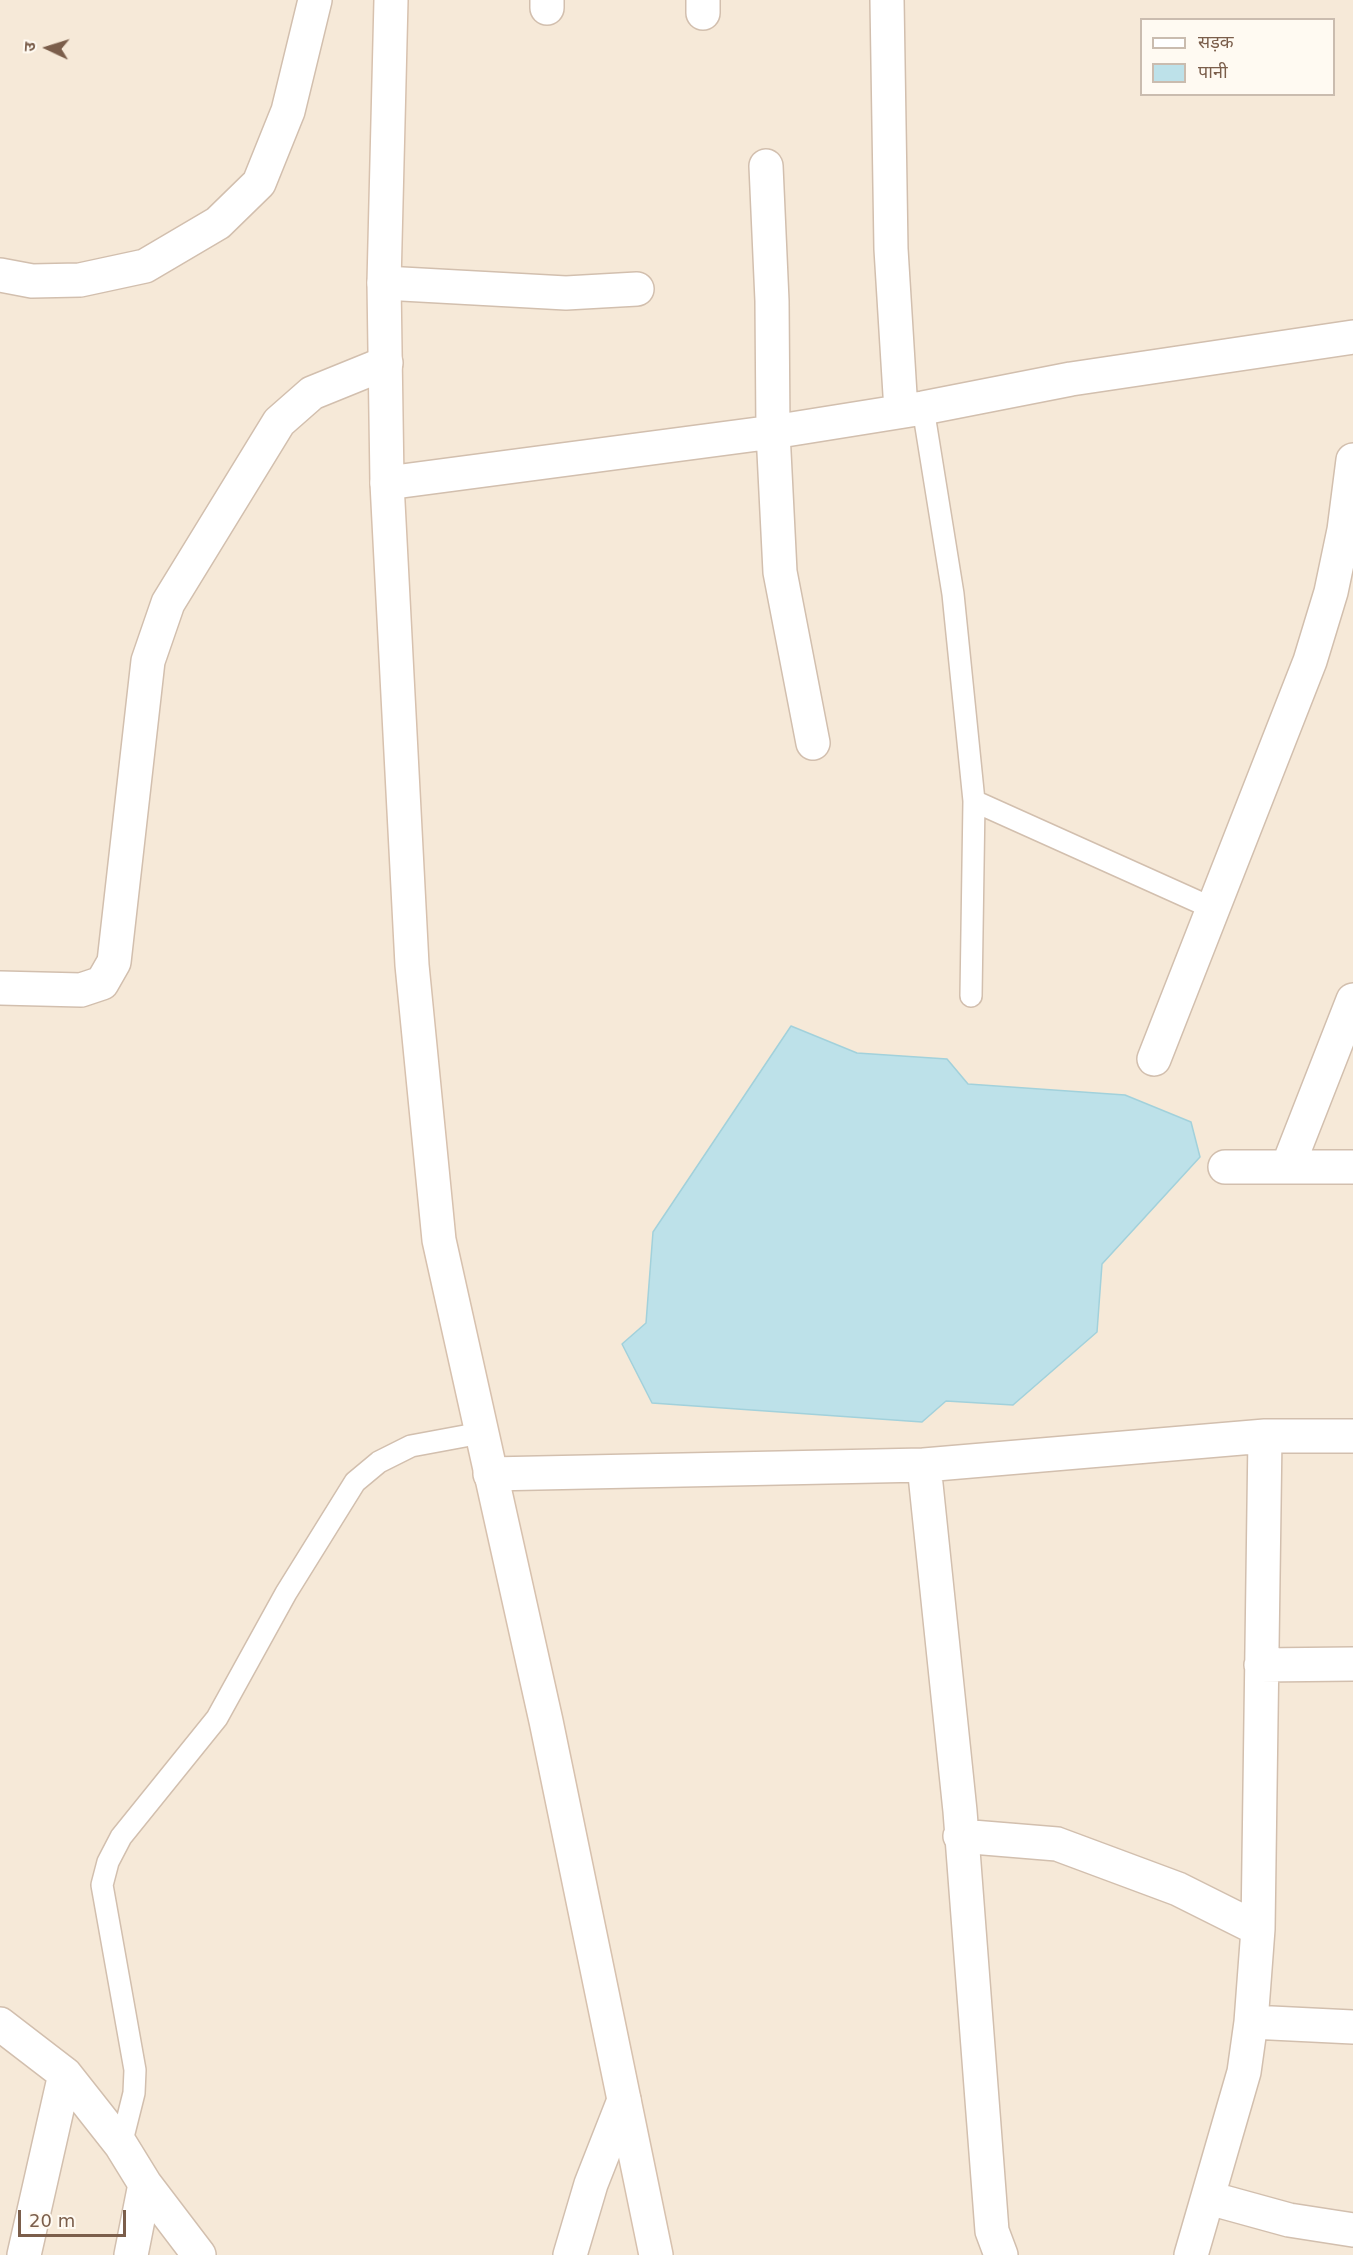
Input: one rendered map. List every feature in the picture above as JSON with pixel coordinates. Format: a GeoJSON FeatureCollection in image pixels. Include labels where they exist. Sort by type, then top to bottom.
{"type":"FeatureCollection","features":[{"type":"Feature","properties":{"kind":"street"},"geometry":{"type":"LineString","coordinates":[[0,275],[32,281],[80,280],[145,266],[218,223],[259,183],[288,111],[315,0]]}},
{"type":"Feature","properties":{"kind":"street"},"geometry":{"type":"LineString","coordinates":[[391,0],[384,283],[387,483],[412,965],[437,1228],[546,1721],[656,2255]]}},
{"type":"Feature","properties":{"kind":"street"},"geometry":{"type":"LineString","coordinates":[[887,0],[891,249],[912,409]]}},
{"type":"Feature","properties":{"kind":"street"},"geometry":{"type":"LineString","coordinates":[[766,166],[772,301],[773,432],[780,572],[813,743]]}},
{"type":"Feature","properties":{"kind":"street"},"geometry":{"type":"LineString","coordinates":[[384,283],[566,293],[637,289]]}},
{"type":"Feature","properties":{"kind":"street"},"geometry":{"type":"LineString","coordinates":[[387,483],[773,432],[1071,379],[1353,337]]}},
{"type":"Feature","properties":{"kind":"street"},"geometry":{"type":"LineString","coordinates":[[0,988],[81,990],[102,983],[114,962],[148,661],[168,603],[279,422],[312,393],[386,363]]}},
{"type":"Feature","properties":{"kind":"street"},"geometry":{"type":"LineString","coordinates":[[1154,1059],[1313,651],[1331,592],[1344,530],[1353,460]]}},
{"type":"Feature","properties":{"kind":"street"},"geometry":{"type":"LineString","coordinates":[[1288,1166],[1353,999]]}},
{"type":"Feature","properties":{"kind":"street"},"geometry":{"type":"LineString","coordinates":[[1225,1167],[1353,1167]]}},
{"type":"Feature","properties":{"kind":"street"},"geometry":{"type":"LineString","coordinates":[[490,1474],[924,1465],[1265,1436],[1353,1436]]}},
{"type":"Feature","properties":{"kind":"street"},"geometry":{"type":"LineString","coordinates":[[1191,2255],[1244,2072],[1251,2022],[1258,1929],[1265,1436]]}},
{"type":"Feature","properties":{"kind":"street"},"geometry":{"type":"LineString","coordinates":[[924,1465],[960,1823],[992,2231],[1001,2255]]}},
{"type":"Feature","properties":{"kind":"street"},"geometry":{"type":"LineString","coordinates":[[1261,1665],[1353,1664]]}},
{"type":"Feature","properties":{"kind":"street"},"geometry":{"type":"LineString","coordinates":[[960,1823],[1057,1844],[1178,1889],[1258,1929]]}},
{"type":"Feature","properties":{"kind":"street"},"geometry":{"type":"LineString","coordinates":[[1251,2022],[1353,2027]]}},
{"type":"Feature","properties":{"kind":"street"},"geometry":{"type":"LineString","coordinates":[[0,2024],[65,2074],[121,2145],[145,2184],[199,2255]]}},
{"type":"Feature","properties":{"kind":"street"},"geometry":{"type":"LineString","coordinates":[[24,2255],[65,2074]]}},
{"type":"Feature","properties":{"kind":"street"},"geometry":{"type":"LineString","coordinates":[[570,2255],[591,2184],[624,2100]]}},
{"type":"Feature","properties":{"kind":"street"},"geometry":{"type":"LineString","coordinates":[[131,2255],[145,2184]]}},
{"type":"Feature","properties":{"kind":"street"},"geometry":{"type":"LineString","coordinates":[[1209,2198],[1289,2220],[1353,2230]]}},
{"type":"Feature","properties":{"kind":"lane"},"geometry":{"type":"LineString","coordinates":[[912,409],[953,594],[974,801],[971,996]]}},
{"type":"Feature","properties":{"kind":"lane"},"geometry":{"type":"LineString","coordinates":[[974,801],[1212,908]]}},
{"type":"Feature","properties":{"kind":"lane"},"geometry":{"type":"LineString","coordinates":[[121,2145],[134,2093],[135,2070],[102,1885],[108,1862],[121,1837],[217,1718],[286,1593],[355,1482],[379,1462],[411,1446],[481,1433]]}},
{"type":"Feature","properties":{"kind":"shaded area"},"geometry":{"type":"Polygon","coordinates":[[[0,0],[1353,0],[1353,2255],[0,2255],[0,0]]]}},
{"type":"Feature","properties":{"kind":"water"},"geometry":{"type":"Polygon","coordinates":[[[791,1026],[857,1053],[947,1059],[968,1084],[1125,1095],[1191,1122],[1200,1157],[1102,1264],[1097,1332],[1013,1405],[946,1401],[922,1422],[652,1403],[622,1344],[646,1323],[653,1232],[791,1026]]]}}]}
